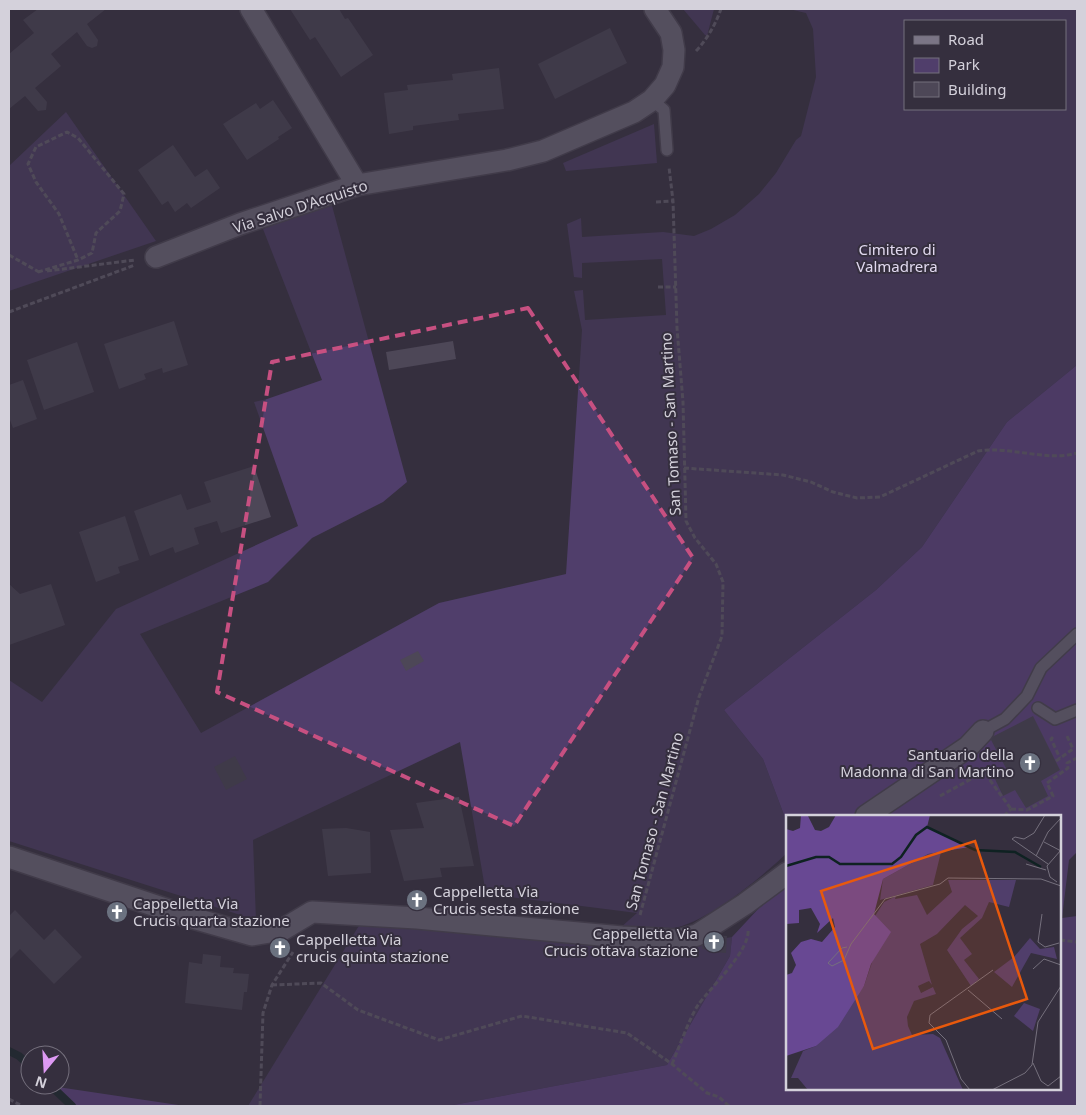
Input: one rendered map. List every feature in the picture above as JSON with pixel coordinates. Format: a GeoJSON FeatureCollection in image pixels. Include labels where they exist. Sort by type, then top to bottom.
{"type":"FeatureCollection","features":[{"type":"Feature","properties":{"kind":"street"},"geometry":{"type":"LineString","coordinates":[[251,9],[357,185]]}},
{"type":"Feature","properties":{"kind":"street"},"geometry":{"type":"LineString","coordinates":[[652,100],[665,85],[673,67],[674,50],[671,33],[655,9]]}},
{"type":"Feature","properties":{"kind":"street","name":"Via Salvo D'Acquisto"},"geometry":{"type":"LineString","coordinates":[[156,257],[248,221],[357,185],[507,160],[543,151],[634,112],[652,100]]}},
{"type":"Feature","properties":{"kind":"street"},"geometry":{"type":"LineString","coordinates":[[867,815],[968,747],[983,730]]}},
{"type":"Feature","properties":{"kind":"street"},"geometry":{"type":"LineString","coordinates":[[9,857],[189,918],[252,935],[282,930],[312,912],[417,918],[622,937],[678,940],[697,935],[745,904],[786,874]]}},
{"type":"Feature","properties":{"kind":"lane"},"geometry":{"type":"LineString","coordinates":[[652,100],[664,110],[667,150]]}},
{"type":"Feature","properties":{"kind":"lane"},"geometry":{"type":"LineString","coordinates":[[983,730],[1005,718],[1027,696],[1041,668],[1077,634]]}},
{"type":"Feature","properties":{"kind":"lane"},"geometry":{"type":"LineString","coordinates":[[1038,708],[1055,719],[1077,710]]}},
{"type":"Feature","properties":{"kind":"path"},"geometry":{"type":"LineString","coordinates":[[692,55],[706,41],[721,9]]}},
{"type":"Feature","properties":{"kind":"path"},"geometry":{"type":"LineString","coordinates":[[38,272],[78,260],[92,253],[96,232],[120,211],[124,194],[78,138],[67,132],[36,147],[28,164],[36,182],[59,214],[78,260]]}},
{"type":"Feature","properties":{"kind":"path","name":"San Tomaso - San Martino"},"geometry":{"type":"LineString","coordinates":[[622,937],[626,926],[639,920],[699,697],[722,636],[723,582],[716,564],[695,538],[686,521],[683,402],[677,328],[673,201],[667,150]]}},
{"type":"Feature","properties":{"kind":"path"},"geometry":{"type":"LineString","coordinates":[[656,202],[673,201]]}},
{"type":"Feature","properties":{"kind":"path"},"geometry":{"type":"LineString","coordinates":[[9,255],[38,272],[156,257]]}},
{"type":"Feature","properties":{"kind":"path"},"geometry":{"type":"LineString","coordinates":[[9,312],[156,257]]}},
{"type":"Feature","properties":{"kind":"path"},"geometry":{"type":"LineString","coordinates":[[658,287],[676,286]]}},
{"type":"Feature","properties":{"kind":"path"},"geometry":{"type":"LineString","coordinates":[[684,468],[783,475],[811,482],[832,492],[857,498],[880,497],[978,451],[992,449],[1067,456],[1077,453]]}},
{"type":"Feature","properties":{"kind":"path"},"geometry":{"type":"LineString","coordinates":[[1056,761],[1073,749],[1065,731],[1051,739],[1060,758]]}},
{"type":"Feature","properties":{"kind":"path"},"geometry":{"type":"LineString","coordinates":[[1005,815],[1011,809],[1027,810],[1053,796],[1046,783],[1068,768],[1067,763],[1077,758]]}},
{"type":"Feature","properties":{"kind":"path"},"geometry":{"type":"LineString","coordinates":[[961,785],[984,772],[1011,809]]}},
{"type":"Feature","properties":{"kind":"path"},"geometry":{"type":"LineString","coordinates":[[672,1064],[697,1006],[742,949],[749,934],[745,904]]}},
{"type":"Feature","properties":{"kind":"path"},"geometry":{"type":"LineString","coordinates":[[1061,940],[1077,942]]}},
{"type":"Feature","properties":{"kind":"path"},"geometry":{"type":"LineString","coordinates":[[260,1106],[263,1013],[272,985],[294,949]]}},
{"type":"Feature","properties":{"kind":"path"},"geometry":{"type":"LineString","coordinates":[[272,985],[321,983],[358,1010],[439,1040],[522,1016],[627,1033],[672,1064],[707,1093],[719,1097],[729,1106]]}},
{"type":"Feature","properties":{"kind":"path"},"geometry":{"type":"LineString","coordinates":[[9,1099],[22,1106]]}},
{"type":"Feature","properties":{"kind":"highlighted area"},"geometry":{"type":"Polygon","coordinates":[[[528,308],[693,558],[514,826],[217,692],[272,362],[528,308]]]}},
{"type":"Feature","properties":{"kind":"green space"},"geometry":{"type":"Polygon","coordinates":[[[683,9],[714,9],[707,36],[705,35],[683,9]]]}},
{"type":"Feature","properties":{"kind":"green space","name":"Cimitero di Valmadrera"},"geometry":{"type":"Polygon","coordinates":[[[789,9],[1077,9],[1077,365],[1007,422],[922,547],[876,590],[724,710],[763,759],[786,820],[786,854],[749,886],[717,909],[686,925],[673,928],[620,928],[637,913],[486,894],[460,742],[253,840],[256,920],[9,841],[9,680],[42,702],[116,609],[298,526],[254,402],[322,380],[263,229],[331,202],[407,482],[383,502],[312,538],[268,582],[140,634],[201,733],[439,603],[566,574],[582,330],[574,291],[583,290],[585,320],[666,315],[662,259],[582,263],[582,278],[574,277],[567,224],[581,218],[582,237],[663,232],[694,236],[711,229],[735,215],[759,194],[776,173],[796,140],[801,136],[816,77],[813,29],[806,13],[789,9]]]}},
{"type":"Feature","properties":{"kind":"green space"},"geometry":{"type":"Polygon","coordinates":[[[66,112],[156,241],[9,291],[9,166],[66,112]]]}},
{"type":"Feature","properties":{"kind":"green space"},"geometry":{"type":"Polygon","coordinates":[[[654,124],[657,163],[566,171],[563,163],[654,124]]]}},
{"type":"Feature","properties":{"kind":"green space"},"geometry":{"type":"Polygon","coordinates":[[[360,924],[686,945],[732,937],[730,956],[667,1065],[448,1106],[248,1106],[360,924]]]}},
{"type":"Feature","properties":{"kind":"shaded area"},"geometry":{"type":"Polygon","coordinates":[[[1077,365],[1077,852],[1069,860],[1062,918],[1077,916],[1077,1106],[448,1106],[667,1065],[730,956],[732,937],[786,879],[786,1090],[1061,1090],[1061,815],[786,815],[786,820],[763,759],[724,710],[876,590],[922,547],[1007,422],[1077,365]]]}},
{"type":"Feature","properties":{"kind":"shaded area"},"geometry":{"type":"Polygon","coordinates":[[[70,1089],[185,1106],[77,1106],[63,1095],[70,1095],[70,1089]]]}},
{"type":"Feature","properties":{"kind":"building"},"geometry":{"type":"Polygon","coordinates":[[[38,9],[106,9],[87,24],[98,40],[97,46],[92,48],[87,46],[77,32],[51,54],[61,66],[35,88],[47,102],[46,110],[38,111],[25,96],[9,109],[9,54],[34,33],[23,20],[38,9]]]}},
{"type":"Feature","properties":{"kind":"building"},"geometry":{"type":"Polygon","coordinates":[[[290,9],[339,9],[345,19],[348,18],[373,55],[341,77],[315,37],[310,40],[290,9]]]}},
{"type":"Feature","properties":{"kind":"building"},"geometry":{"type":"Polygon","coordinates":[[[610,28],[627,63],[555,99],[538,64],[610,28]]]}},
{"type":"Feature","properties":{"kind":"building"},"geometry":{"type":"Polygon","coordinates":[[[499,68],[504,109],[458,114],[459,120],[413,126],[413,130],[389,134],[384,93],[408,90],[407,85],[453,80],[452,74],[499,68]]]}},
{"type":"Feature","properties":{"kind":"building"},"geometry":{"type":"Polygon","coordinates":[[[273,100],[292,128],[247,160],[223,124],[256,103],[260,109],[273,100]]]}},
{"type":"Feature","properties":{"kind":"building"},"geometry":{"type":"Polygon","coordinates":[[[173,145],[195,177],[207,169],[220,188],[191,208],[187,203],[175,212],[168,201],[162,205],[138,170],[173,145]]]}},
{"type":"Feature","properties":{"kind":"building"},"geometry":{"type":"Polygon","coordinates":[[[174,321],[188,365],[163,373],[162,368],[144,374],[146,379],[119,389],[104,344],[174,321]]]}},
{"type":"Feature","properties":{"kind":"building"},"geometry":{"type":"Polygon","coordinates":[[[453,341],[456,359],[389,370],[386,352],[453,341]]]}},
{"type":"Feature","properties":{"kind":"building"},"geometry":{"type":"Polygon","coordinates":[[[77,342],[94,392],[44,410],[27,360],[77,342]]]}},
{"type":"Feature","properties":{"kind":"building"},"geometry":{"type":"Polygon","coordinates":[[[23,380],[37,419],[13,428],[9,420],[9,385],[23,380]]]}},
{"type":"Feature","properties":{"kind":"building"},"geometry":{"type":"Polygon","coordinates":[[[254,466],[271,517],[221,533],[217,521],[194,528],[199,544],[175,553],[173,547],[150,556],[134,511],[181,494],[187,510],[211,502],[204,482],[254,466]]]}},
{"type":"Feature","properties":{"kind":"building"},"geometry":{"type":"Polygon","coordinates":[[[125,516],[139,560],[118,567],[120,573],[96,582],[79,532],[125,516]]]}},
{"type":"Feature","properties":{"kind":"building"},"geometry":{"type":"Polygon","coordinates":[[[9,584],[20,594],[51,584],[65,625],[9,645],[9,584]]]}},
{"type":"Feature","properties":{"kind":"building"},"geometry":{"type":"Polygon","coordinates":[[[418,651],[424,661],[406,671],[400,660],[418,651]]]}},
{"type":"Feature","properties":{"kind":"building","name":"Santuario della Madonna di San Martino"},"geometry":{"type":"Polygon","coordinates":[[[1033,716],[1060,770],[1041,781],[1048,796],[1026,808],[1015,790],[1003,796],[995,779],[1008,772],[990,738],[1033,716]]]}},
{"type":"Feature","properties":{"kind":"building"},"geometry":{"type":"Polygon","coordinates":[[[235,756],[247,779],[226,790],[214,767],[235,756]]]}},
{"type":"Feature","properties":{"kind":"building"},"geometry":{"type":"Polygon","coordinates":[[[459,797],[474,866],[440,868],[442,877],[404,881],[390,830],[424,828],[416,803],[459,797]]]}},
{"type":"Feature","properties":{"kind":"building"},"geometry":{"type":"Polygon","coordinates":[[[346,828],[370,832],[371,873],[328,876],[322,829],[346,828]]]}},
{"type":"Feature","properties":{"kind":"building"},"geometry":{"type":"Polygon","coordinates":[[[15,910],[44,940],[55,929],[82,957],[54,984],[20,949],[9,960],[9,916],[15,910]]]}},
{"type":"Feature","properties":{"kind":"building","name":"Cappelletta Via Crucis ottava stazione"},"geometry":{"type":"Polygon","coordinates":[[[713,935],[727,936],[726,953],[702,949],[702,938],[713,938],[713,935]]]}},
{"type":"Feature","properties":{"kind":"building"},"geometry":{"type":"Polygon","coordinates":[[[203,954],[221,956],[220,967],[234,968],[233,973],[249,974],[242,1010],[185,1003],[189,962],[202,964],[203,954]]]}},
{"type":"Feature","properties":{"kind":"waterway"},"geometry":{"type":"LineString","coordinates":[[9,1051],[20,1057]]}},
{"type":"Feature","properties":{"kind":"waterway"},"geometry":{"type":"LineString","coordinates":[[60,1095],[72,1106]]}},
{"type":"Feature","properties":{"kind":"place","name":"Santuario della Madonna di San Martino"},"geometry":{"type":"Point","coordinates":[1030,763]}},
{"type":"Feature","properties":{"kind":"place","name":"Cappelletta Via Crucis sesta stazione"},"geometry":{"type":"Point","coordinates":[417,900]}},
{"type":"Feature","properties":{"kind":"place","name":"Cappelletta Via Crucis quarta stazione"},"geometry":{"type":"Point","coordinates":[117,912]}},
{"type":"Feature","properties":{"kind":"place","name":"Cappelletta Via Crucis ottava stazione"},"geometry":{"type":"Point","coordinates":[714,942]}},
{"type":"Feature","properties":{"kind":"place","name":"Cappelletta Via crucis quinta stazione"},"geometry":{"type":"Point","coordinates":[280,948]}}]}
